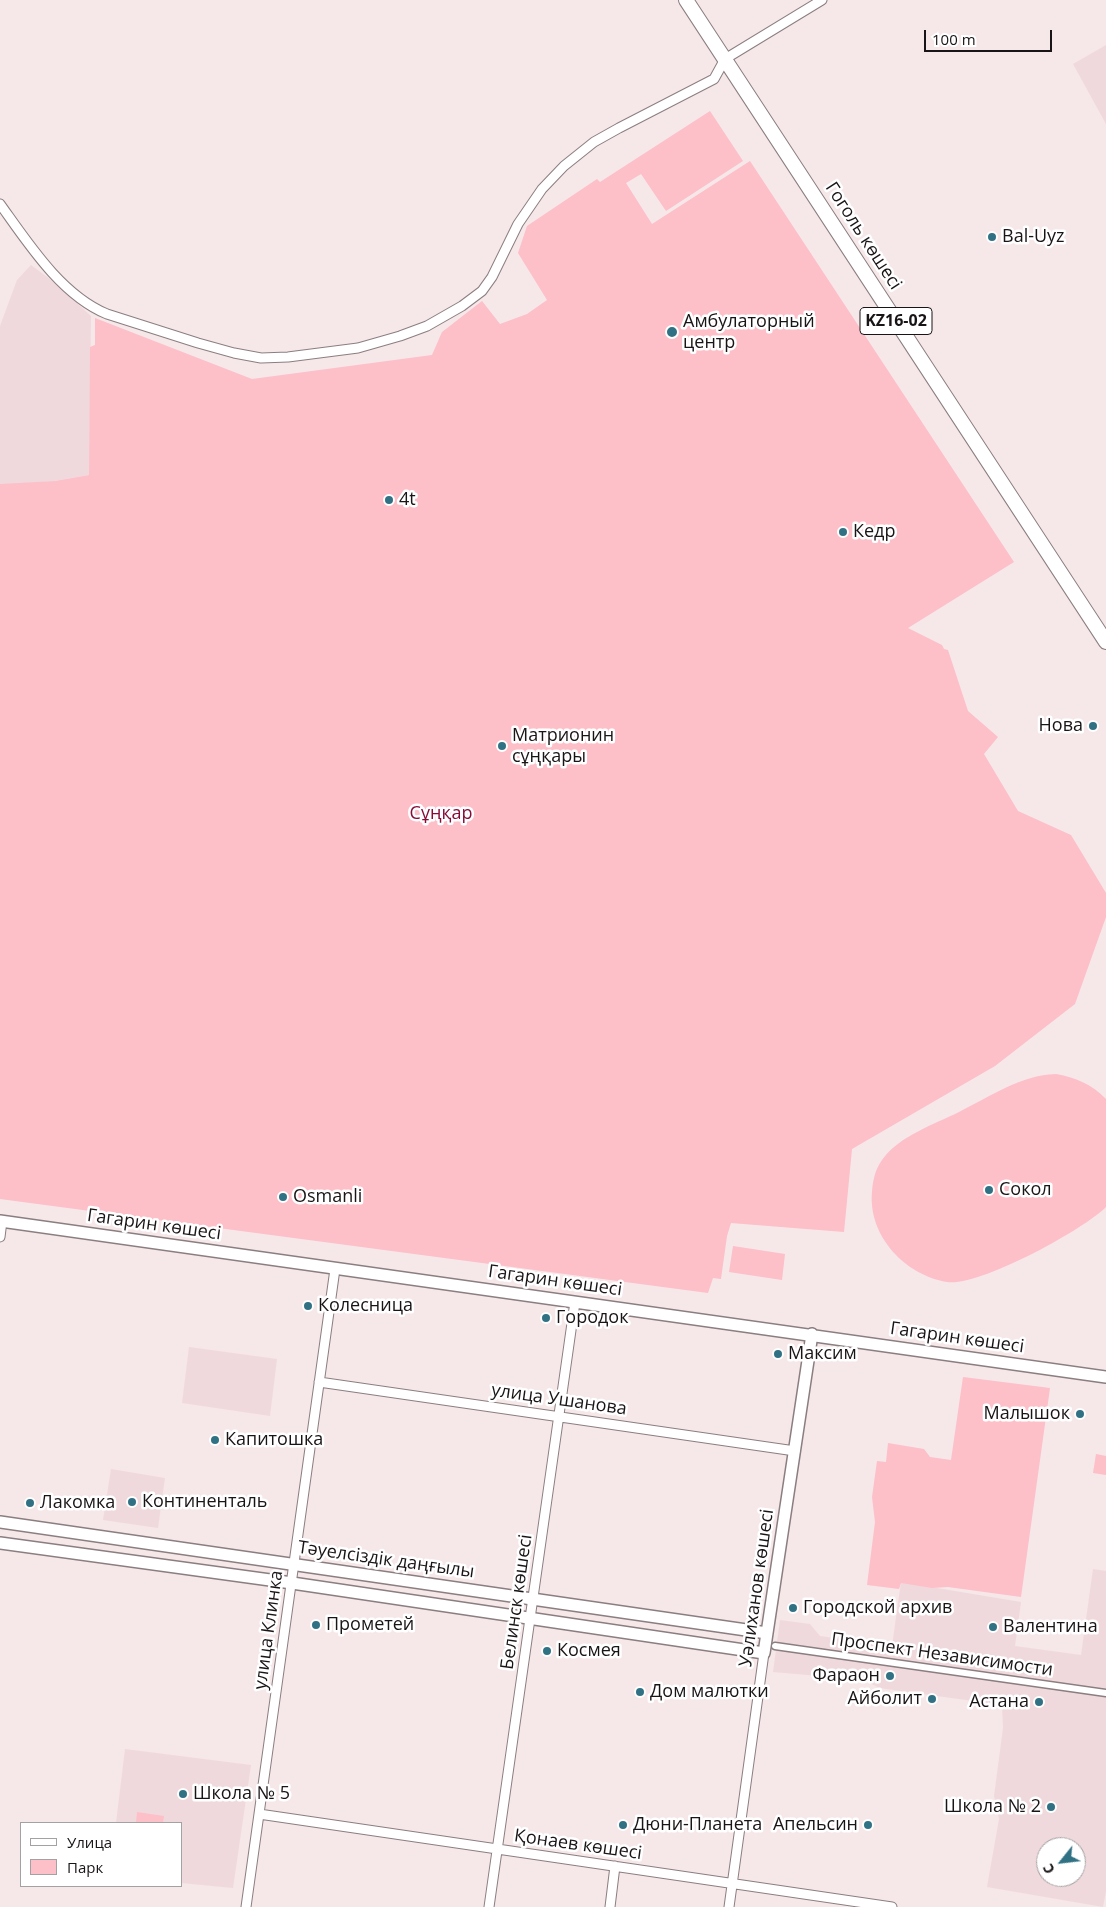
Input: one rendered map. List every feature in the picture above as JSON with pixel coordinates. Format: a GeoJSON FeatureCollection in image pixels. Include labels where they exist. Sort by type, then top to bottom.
{"type":"FeatureCollection","features":[{"type":"Feature","properties":{"kind":"main road","name":"Гоголь көшесі"},"geometry":{"type":"LineString","coordinates":[[686,0],[1106,642]]}},
{"type":"Feature","properties":{"kind":"street"},"geometry":{"type":"LineString","coordinates":[[0,204],[47,266],[92,308],[198,343],[261,358],[288,357],[358,348],[427,326],[462,306],[482,291],[492,277],[518,224],[542,189],[564,166],[610,132],[714,79],[725,59],[822,0]]}},
{"type":"Feature","properties":{"kind":"street"},"geometry":{"type":"LineString","coordinates":[[0,1237],[1,1221]]}},
{"type":"Feature","properties":{"kind":"street","name":"Гагарин көшесі"},"geometry":{"type":"LineString","coordinates":[[1,1221],[1106,1377]]}},
{"type":"Feature","properties":{"kind":"street","name":"улица Клинка"},"geometry":{"type":"LineString","coordinates":[[246,1907],[335,1269]]}},
{"type":"Feature","properties":{"kind":"street","name":"Белинск көшесі"},"geometry":{"type":"LineString","coordinates":[[489,1907],[575,1302]]}},
{"type":"Feature","properties":{"kind":"street","name":"Уәлиханов көшесі"},"geometry":{"type":"LineString","coordinates":[[729,1907],[770,1650],[767,1633],[812,1334]]}},
{"type":"Feature","properties":{"kind":"street","name":"улица Ушанова"},"geometry":{"type":"LineString","coordinates":[[319,1382],[795,1451]]}},
{"type":"Feature","properties":{"kind":"street","name":"Тәуелсіздік даңғылы"},"geometry":{"type":"LineString","coordinates":[[0,1522],[767,1633]]}},
{"type":"Feature","properties":{"kind":"street","name":"Тәуелсіздік даңғылы"},"geometry":{"type":"LineString","coordinates":[[0,1544],[770,1650]]}},
{"type":"Feature","properties":{"kind":"street","name":"Проспект Независимости"},"geometry":{"type":"LineString","coordinates":[[770,1650],[1106,1694]]}},
{"type":"Feature","properties":{"kind":"street","name":"Қонаев көшесі"},"geometry":{"type":"LineString","coordinates":[[259,1814],[892,1907]]}},
{"type":"Feature","properties":{"kind":"street"},"geometry":{"type":"LineString","coordinates":[[610,1907],[615,1866]]}},
{"type":"Feature","properties":{"kind":"shaded area"},"geometry":{"type":"Polygon","coordinates":[[[1106,45],[1106,124],[1073,64],[1106,45]]]}},
{"type":"Feature","properties":{"kind":"shaded area"},"geometry":{"type":"Polygon","coordinates":[[[31,265],[54,282],[91,316],[89,475],[55,481],[6,485],[0,484],[0,326],[17,280],[31,265]]]}},
{"type":"Feature","properties":{"kind":"shaded area"},"geometry":{"type":"Polygon","coordinates":[[[189,1347],[277,1359],[270,1416],[182,1403],[189,1347]]]}},
{"type":"Feature","properties":{"kind":"shaded area"},"geometry":{"type":"Polygon","coordinates":[[[111,1469],[165,1478],[158,1528],[103,1520],[111,1469]]]}},
{"type":"Feature","properties":{"kind":"shaded area"},"geometry":{"type":"Polygon","coordinates":[[[1093,1569],[1106,1571],[1106,1891],[1103,1907],[987,1887],[999,1819],[994,1796],[1003,1728],[1002,1705],[879,1688],[865,1680],[773,1672],[780,1620],[810,1624],[820,1636],[892,1646],[901,1582],[1021,1602],[1015,1646],[1081,1655],[1093,1569]]]}},
{"type":"Feature","properties":{"kind":"shaded area","name":"Школа № 5"},"geometry":{"type":"Polygon","coordinates":[[[125,1749],[251,1765],[233,1888],[182,1883],[182,1822],[116,1822],[125,1749]]]}},
{"type":"Feature","properties":{"kind":"green space","name":"Сұңқар"},"geometry":{"type":"Polygon","coordinates":[[[710,111],[743,161],[666,211],[641,174],[626,183],[652,224],[750,161],[1014,562],[908,628],[948,650],[968,711],[998,737],[984,754],[1018,811],[1071,835],[1106,893],[1106,917],[1075,1004],[995,1066],[852,1149],[844,1232],[731,1223],[727,1236],[721,1279],[713,1278],[708,1293],[0,1199],[0,484],[55,481],[89,475],[90,347],[95,345],[95,318],[252,379],[432,355],[442,332],[482,301],[500,324],[527,314],[547,300],[518,253],[527,226],[597,179],[600,182],[710,111]]]}},
{"type":"Feature","properties":{"kind":"green space","name":"Сокол"},"geometry":{"type":"Polygon","coordinates":[[[1056,1074],[1083,1082],[1095,1089],[1106,1099],[1106,1207],[1094,1217],[1054,1242],[1005,1267],[982,1276],[962,1281],[947,1282],[932,1278],[904,1262],[892,1251],[883,1238],[876,1224],[872,1208],[874,1179],[882,1160],[907,1138],[994,1094],[1030,1078],[1056,1074]]]}},
{"type":"Feature","properties":{"kind":"green space"},"geometry":{"type":"Polygon","coordinates":[[[733,1246],[785,1254],[782,1280],[729,1272],[733,1246]]]}},
{"type":"Feature","properties":{"kind":"green space"},"geometry":{"type":"Polygon","coordinates":[[[963,1377],[1050,1388],[1021,1597],[901,1583],[899,1589],[867,1585],[875,1522],[872,1497],[877,1461],[886,1462],[888,1443],[924,1449],[930,1457],[951,1460],[963,1377]]]}},
{"type":"Feature","properties":{"kind":"green space"},"geometry":{"type":"Polygon","coordinates":[[[1096,1454],[1106,1456],[1106,1475],[1093,1473],[1096,1454]]]}},
{"type":"Feature","properties":{"kind":"green space"},"geometry":{"type":"Polygon","coordinates":[[[137,1812],[164,1816],[163,1822],[136,1822],[137,1812]]]}},
{"type":"Feature","properties":{"kind":"place","name":"Bal-Uyz"},"geometry":{"type":"Point","coordinates":[992,237]}},
{"type":"Feature","properties":{"kind":"place","name":"Амбулаторный центр"},"geometry":{"type":"Point","coordinates":[672,332]}},
{"type":"Feature","properties":{"kind":"place","name":"4t"},"geometry":{"type":"Point","coordinates":[389,500]}},
{"type":"Feature","properties":{"kind":"place","name":"Кедр"},"geometry":{"type":"Point","coordinates":[843,532]}},
{"type":"Feature","properties":{"kind":"place","name":"Нова"},"geometry":{"type":"Point","coordinates":[1093,726]}},
{"type":"Feature","properties":{"kind":"place","name":"Матрионин сұңқары"},"geometry":{"type":"Point","coordinates":[502,746]}},
{"type":"Feature","properties":{"kind":"place","name":"Сокол"},"geometry":{"type":"Point","coordinates":[989,1190]}},
{"type":"Feature","properties":{"kind":"place","name":"Osmanli"},"geometry":{"type":"Point","coordinates":[283,1197]}},
{"type":"Feature","properties":{"kind":"place","name":"Колесница"},"geometry":{"type":"Point","coordinates":[308,1306]}},
{"type":"Feature","properties":{"kind":"place","name":"Городок"},"geometry":{"type":"Point","coordinates":[546,1318]}},
{"type":"Feature","properties":{"kind":"place","name":"Максим"},"geometry":{"type":"Point","coordinates":[778,1354]}},
{"type":"Feature","properties":{"kind":"place","name":"Малышок"},"geometry":{"type":"Point","coordinates":[1080,1414]}},
{"type":"Feature","properties":{"kind":"place","name":"Капитошка"},"geometry":{"type":"Point","coordinates":[215,1440]}},
{"type":"Feature","properties":{"kind":"place","name":"Континенталь"},"geometry":{"type":"Point","coordinates":[132,1502]}},
{"type":"Feature","properties":{"kind":"place","name":"Лакомка"},"geometry":{"type":"Point","coordinates":[30,1503]}},
{"type":"Feature","properties":{"kind":"place","name":"Городской архив"},"geometry":{"type":"Point","coordinates":[793,1608]}},
{"type":"Feature","properties":{"kind":"place","name":"Прометей"},"geometry":{"type":"Point","coordinates":[316,1625]}},
{"type":"Feature","properties":{"kind":"place","name":"Валентина"},"geometry":{"type":"Point","coordinates":[993,1627]}},
{"type":"Feature","properties":{"kind":"place","name":"Космея"},"geometry":{"type":"Point","coordinates":[547,1651]}},
{"type":"Feature","properties":{"kind":"place","name":"Фараон"},"geometry":{"type":"Point","coordinates":[890,1676]}},
{"type":"Feature","properties":{"kind":"place","name":"Дом малютки"},"geometry":{"type":"Point","coordinates":[640,1692]}},
{"type":"Feature","properties":{"kind":"place","name":"Айболит"},"geometry":{"type":"Point","coordinates":[932,1699]}},
{"type":"Feature","properties":{"kind":"place","name":"Астана"},"geometry":{"type":"Point","coordinates":[1039,1702]}},
{"type":"Feature","properties":{"kind":"place","name":"Школа № 5"},"geometry":{"type":"Point","coordinates":[183,1794]}},
{"type":"Feature","properties":{"kind":"place","name":"Школа № 2"},"geometry":{"type":"Point","coordinates":[1051,1807]}},
{"type":"Feature","properties":{"kind":"place","name":"Дюни-Планета"},"geometry":{"type":"Point","coordinates":[623,1825]}},
{"type":"Feature","properties":{"kind":"place","name":"Апельсин"},"geometry":{"type":"Point","coordinates":[868,1825]}}]}
